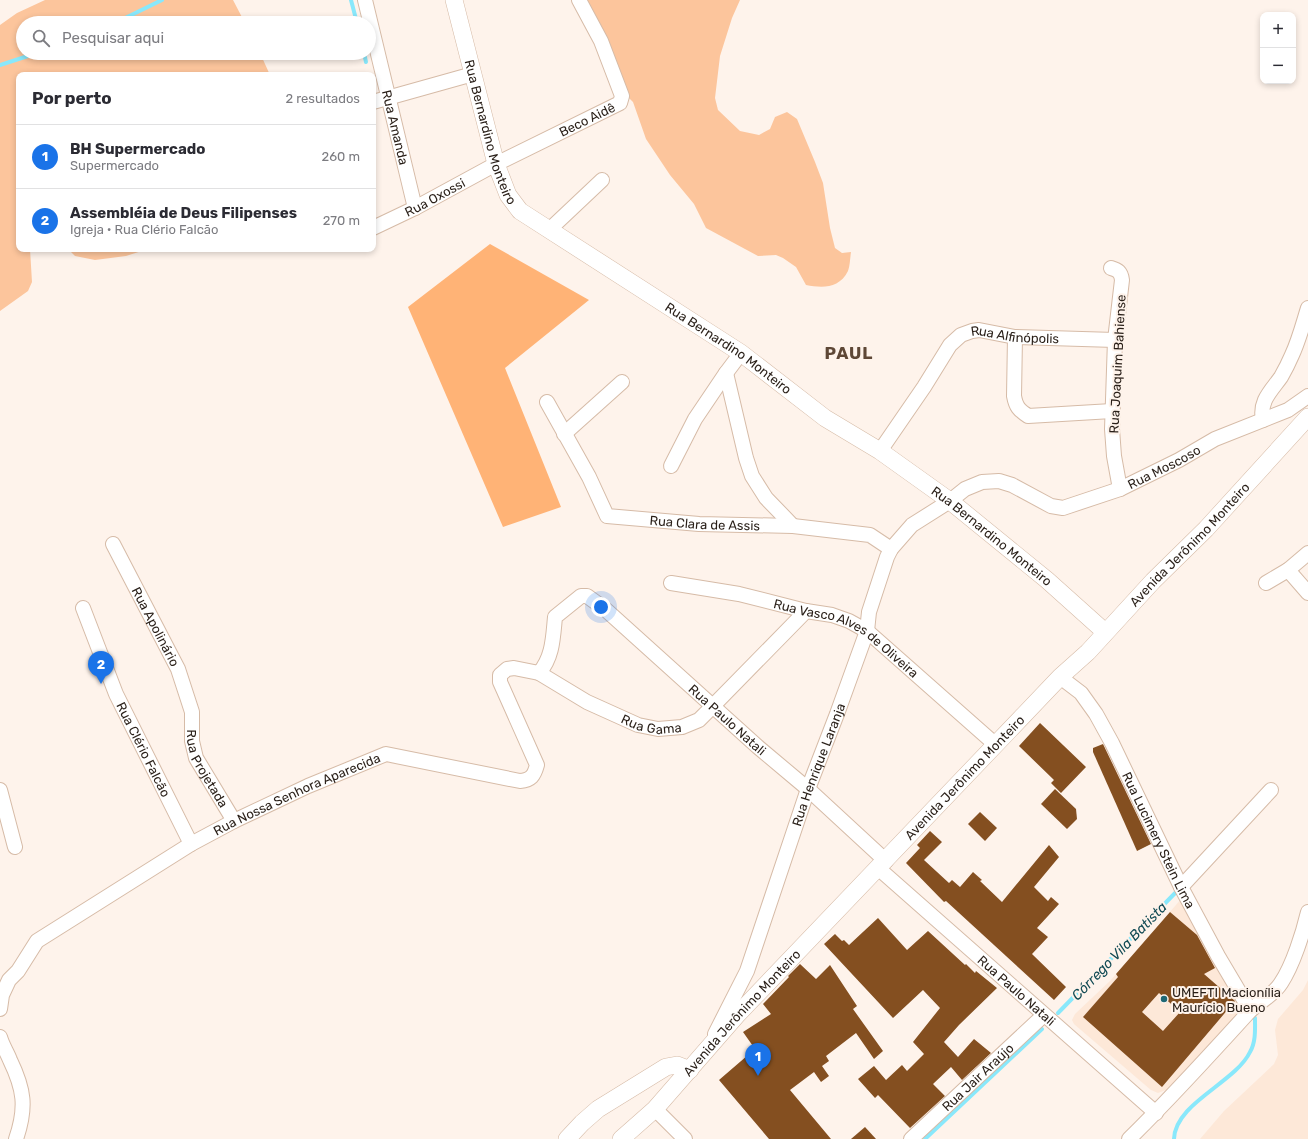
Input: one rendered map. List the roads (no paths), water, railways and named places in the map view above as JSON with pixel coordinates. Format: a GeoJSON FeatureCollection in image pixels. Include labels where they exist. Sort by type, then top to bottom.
{"type":"FeatureCollection","features":[{"type":"Feature","properties":{"kind":"street","name":"Rua Amanda"},"geometry":{"type":"LineString","coordinates":[[365,0],[369,16]]}},
{"type":"Feature","properties":{"kind":"street","name":"Rua Bernardino Monteiro"},"geometry":{"type":"LineString","coordinates":[[454,0],[496,164],[508,195],[520,211],[741,353],[824,418],[883,454],[950,500],[1046,580],[1105,632]]}},
{"type":"Feature","properties":{"kind":"street","name":"Beco Aidê"},"geometry":{"type":"LineString","coordinates":[[496,164],[620,103],[622,100],[622,96],[601,41],[579,0]]}},
{"type":"Feature","properties":{"kind":"street","name":"Rua Amanda"},"geometry":{"type":"LineString","coordinates":[[376,45],[415,208]]}},
{"type":"Feature","properties":{"kind":"street"},"geometry":{"type":"LineString","coordinates":[[376,101],[473,74]]}},
{"type":"Feature","properties":{"kind":"street","name":"Rua Oxossi"},"geometry":{"type":"LineString","coordinates":[[376,227],[415,208],[496,164]]}},
{"type":"Feature","properties":{"kind":"street"},"geometry":{"type":"LineString","coordinates":[[549,230],[602,180]]}},
{"type":"Feature","properties":{"kind":"street","name":"Rua Joaquim Bahiense"},"geometry":{"type":"LineString","coordinates":[[1111,268],[1118,270],[1121,273],[1122,280],[1115,340],[1112,411],[1114,456],[1120,489]]}},
{"type":"Feature","properties":{"kind":"street"},"geometry":{"type":"LineString","coordinates":[[1263,420],[1261,411],[1263,403],[1267,394],[1281,376],[1292,355],[1308,308]]}},
{"type":"Feature","properties":{"kind":"street","name":"Rua Alfinópolis"},"geometry":{"type":"LineString","coordinates":[[883,454],[950,345],[961,335],[979,330],[1015,337],[1115,340]]}},
{"type":"Feature","properties":{"kind":"street"},"geometry":{"type":"LineString","coordinates":[[1015,337],[1014,396],[1015,405],[1019,410],[1028,416],[1112,411]]}},
{"type":"Feature","properties":{"kind":"street"},"geometry":{"type":"LineString","coordinates":[[671,466],[695,419],[741,353]]}},
{"type":"Feature","properties":{"kind":"street"},"geometry":{"type":"LineString","coordinates":[[726,373],[746,458],[752,476],[766,498],[793,526]]}},
{"type":"Feature","properties":{"kind":"street"},"geometry":{"type":"LineString","coordinates":[[564,434],[622,382]]}},
{"type":"Feature","properties":{"kind":"street","name":"Rua Moscoso"},"geometry":{"type":"LineString","coordinates":[[950,500],[965,489],[982,482],[999,481],[1012,485],[1051,506],[1063,508],[1120,489],[1179,460],[1215,440],[1288,410],[1308,396]]}},
{"type":"Feature","properties":{"kind":"street"},"geometry":{"type":"LineString","coordinates":[[883,454],[923,398]]}},
{"type":"Feature","properties":{"kind":"street","name":"Rua Clara de Assis"},"geometry":{"type":"LineString","coordinates":[[547,402],[589,477],[608,516],[699,524],[793,526],[870,535],[891,549]]}},
{"type":"Feature","properties":{"kind":"street","name":"Avenida Jerônimo Monteiro"},"geometry":{"type":"LineString","coordinates":[[621,1139],[655,1109],[737,1015],[1060,677],[1088,652],[1105,632],[1210,524],[1308,417]]}},
{"type":"Feature","properties":{"kind":"street","name":"Rua Henrique Laranja"},"geometry":{"type":"LineString","coordinates":[[707,1048],[747,971],[808,789],[867,631],[869,612],[887,557],[891,549],[912,525],[950,500]]}},
{"type":"Feature","properties":{"kind":"street","name":"Rua Apolinário"},"geometry":{"type":"LineString","coordinates":[[114,544],[178,669],[192,712]]}},
{"type":"Feature","properties":{"kind":"street"},"geometry":{"type":"LineString","coordinates":[[1266,583],[1288,570],[1308,552]]}},
{"type":"Feature","properties":{"kind":"street"},"geometry":{"type":"LineString","coordinates":[[1288,570],[1308,593]]}},
{"type":"Feature","properties":{"kind":"street","name":"Rua Vasco Alves de Oliveira"},"geometry":{"type":"LineString","coordinates":[[671,583],[739,594],[806,611],[832,615],[849,621],[867,631],[996,745]]}},
{"type":"Feature","properties":{"kind":"street","name":"Rua Paulo Natali"},"geometry":{"type":"LineString","coordinates":[[539,673],[546,666],[552,648],[555,617],[566,606],[581,596],[587,596],[605,609],[758,747],[808,789],[882,864],[1044,1015],[1156,1113]]}},
{"type":"Feature","properties":{"kind":"street","name":"Rua Clério Falcão"},"geometry":{"type":"LineString","coordinates":[[83,608],[116,694],[192,844]]}},
{"type":"Feature","properties":{"kind":"street","name":"Rua Gama"},"geometry":{"type":"LineString","coordinates":[[539,673],[587,702],[638,725],[658,729],[682,727],[699,720],[714,706],[806,611]]}},
{"type":"Feature","properties":{"kind":"street","name":"Rua Nossa Senhora Aparecida"},"geometry":{"type":"LineString","coordinates":[[0,1009],[2,995],[9,980],[18,971],[37,941],[192,844],[234,821],[308,786],[386,754],[520,781],[529,780],[535,774],[537,765],[500,682],[500,675],[507,669],[514,668],[539,673]]}},
{"type":"Feature","properties":{"kind":"street","name":"Rua Lucimery Stein Lima"},"geometry":{"type":"LineString","coordinates":[[1060,677],[1081,693],[1102,725],[1181,887],[1218,956],[1250,1010]]}},
{"type":"Feature","properties":{"kind":"street","name":"Rua Projetada"},"geometry":{"type":"LineString","coordinates":[[192,712],[192,741],[196,758],[234,821]]}},
{"type":"Feature","properties":{"kind":"street"},"geometry":{"type":"LineString","coordinates":[[0,790],[15,847]]}},
{"type":"Feature","properties":{"kind":"street"},"geometry":{"type":"LineString","coordinates":[[1181,887],[1271,790]]}},
{"type":"Feature","properties":{"kind":"street"},"geometry":{"type":"LineString","coordinates":[[1129,1139],[1156,1113],[1250,1010],[1274,992],[1281,983],[1294,954],[1308,912]]}},
{"type":"Feature","properties":{"kind":"street","name":"Rua Jair Araújo"},"geometry":{"type":"LineString","coordinates":[[912,1139],[1044,1015]]}},
{"type":"Feature","properties":{"kind":"street"},"geometry":{"type":"LineString","coordinates":[[0,1037],[20,1079],[23,1101],[22,1121],[16,1139]]}},
{"type":"Feature","properties":{"kind":"street"},"geometry":{"type":"LineString","coordinates":[[567,1139],[598,1109],[666,1067],[677,1065],[690,1070]]}},
{"type":"Feature","properties":{"kind":"street"},"geometry":{"type":"LineString","coordinates":[[655,1109],[685,1139]]}},
{"type":"Feature","properties":{"kind":"waterway"},"geometry":{"type":"LineString","coordinates":[[129,16],[162,0]]}},
{"type":"Feature","properties":{"kind":"waterway"},"geometry":{"type":"LineString","coordinates":[[351,0],[355,16]]}},
{"type":"Feature","properties":{"kind":"waterway"},"geometry":{"type":"LineString","coordinates":[[0,65],[16,60]]}},
{"type":"Feature","properties":{"kind":"waterway","name":"Córrego Vila Batista"},"geometry":{"type":"LineString","coordinates":[[1058,1013],[1179,889]]}},
{"type":"Feature","properties":{"kind":"waterway"},"geometry":{"type":"LineString","coordinates":[[1174,1139],[1177,1126],[1184,1115],[1195,1104],[1232,1074],[1250,1052],[1254,1040],[1255,1018]]}},
{"type":"Feature","properties":{"kind":"waterway","name":"Córrego Vila Batista"},"geometry":{"type":"LineString","coordinates":[[925,1139],[1042,1029]]}},
{"type":"Feature","properties":{"kind":"place","name":"Assembléia de Deus Filipenses"},"geometry":{"type":"Point","coordinates":[101,684]}},
{"type":"Feature","properties":{"kind":"place","name":"UMEFTI Macionília Maurício Bueno"},"geometry":{"type":"Point","coordinates":[1164,999]}},
{"type":"Feature","properties":{"kind":"place","name":"BH Supermercado"},"geometry":{"type":"Point","coordinates":[758,1076]}},
{"type":"Feature","properties":{"kind":"district","name":"PAUL"},"geometry":{"type":"Point","coordinates":[849,353]}}]}
